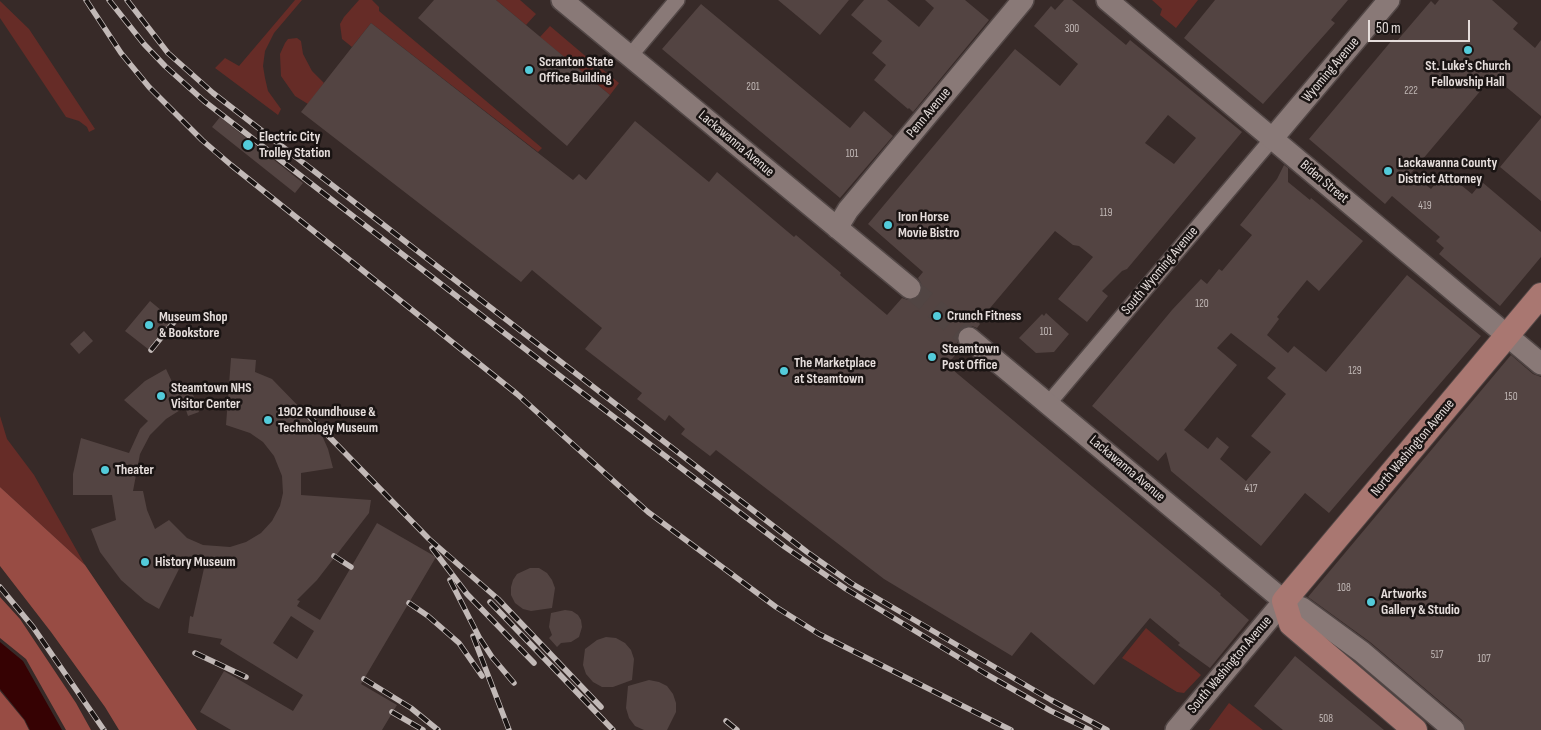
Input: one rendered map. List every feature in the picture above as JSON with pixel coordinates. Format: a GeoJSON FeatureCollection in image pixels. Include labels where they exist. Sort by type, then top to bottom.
{"type":"FeatureCollection","features":[{"type":"Feature","properties":{"kind":"main road","name":"Lackawanna Avenue"},"geometry":{"type":"LineString","coordinates":[[562,0],[910,288]]}},
{"type":"Feature","properties":{"kind":"main road","name":"Penn Avenue"},"geometry":{"type":"LineString","coordinates":[[837,228],[854,203],[1023,0]]}},
{"type":"Feature","properties":{"kind":"main road","name":"Biden Street"},"geometry":{"type":"LineString","coordinates":[[1106,0],[1541,364]]}},
{"type":"Feature","properties":{"kind":"main road","name":"Wyoming Avenue"},"geometry":{"type":"LineString","coordinates":[[1272,139],[1389,0]]}},
{"type":"Feature","properties":{"kind":"main road","name":"North Washington Avenue"},"geometry":{"type":"LineString","coordinates":[[1284,601],[1541,295]]}},
{"type":"Feature","properties":{"kind":"main road","name":"Lackawanna Avenue"},"geometry":{"type":"LineString","coordinates":[[969,338],[1284,601],[1302,608],[1362,652],[1454,730]]}},
{"type":"Feature","properties":{"kind":"main road","name":"South Washington Avenue"},"geometry":{"type":"LineString","coordinates":[[1176,730],[1284,601]]}},
{"type":"Feature","properties":{"kind":"main road"},"geometry":{"type":"LineString","coordinates":[[1284,601],[1291,624],[1415,730]]}},
{"type":"Feature","properties":{"kind":"street"},"geometry":{"type":"LineString","coordinates":[[630,56],[677,0]]}},
{"type":"Feature","properties":{"kind":"street","name":"South Wyoming Avenue"},"geometry":{"type":"LineString","coordinates":[[1048,404],[1272,139]]}},
{"type":"Feature","properties":{"kind":"shaded area"},"geometry":{"type":"Polygon","coordinates":[[[295,0],[302,0],[274,33],[265,51],[263,66],[265,78],[268,91],[281,109],[278,115],[215,68],[225,58],[239,66],[295,0]]]}},
{"type":"Feature","properties":{"kind":"shaded area"},"geometry":{"type":"Polygon","coordinates":[[[359,0],[372,0],[379,7],[379,11],[542,148],[538,152],[371,23],[352,47],[342,39],[340,24],[359,0]]]}},
{"type":"Feature","properties":{"kind":"shaded area"},"geometry":{"type":"Polygon","coordinates":[[[496,0],[520,0],[536,14],[526,25],[496,0]]]}},
{"type":"Feature","properties":{"kind":"shaded area"},"geometry":{"type":"Polygon","coordinates":[[[1152,0],[1198,0],[1176,28],[1160,15],[1162,9],[1152,0]]]}},
{"type":"Feature","properties":{"kind":"shaded area"},"geometry":{"type":"Polygon","coordinates":[[[0,1],[29,29],[95,129],[89,132],[87,127],[79,121],[66,117],[0,18],[0,1]]]}},
{"type":"Feature","properties":{"kind":"shaded area"},"geometry":{"type":"Polygon","coordinates":[[[550,26],[596,65],[587,76],[540,37],[550,26]]]}},
{"type":"Feature","properties":{"kind":"shaded area"},"geometry":{"type":"Polygon","coordinates":[[[297,38],[301,41],[303,54],[312,71],[324,83],[308,104],[295,96],[281,76],[280,54],[288,39],[297,38]]]}},
{"type":"Feature","properties":{"kind":"shaded area"},"geometry":{"type":"Polygon","coordinates":[[[601,68],[619,83],[610,95],[591,79],[601,68]]]}},
{"type":"Feature","properties":{"kind":"shaded area"},"geometry":{"type":"Polygon","coordinates":[[[0,416],[7,439],[34,475],[85,565],[0,487],[0,416]]]}},
{"type":"Feature","properties":{"kind":"shaded area"},"geometry":{"type":"Polygon","coordinates":[[[0,487],[85,565],[197,730],[119,730],[105,707],[51,632],[0,566],[0,487]]]}},
{"type":"Feature","properties":{"kind":"shaded area"},"geometry":{"type":"Polygon","coordinates":[[[0,597],[20,619],[76,703],[91,730],[66,730],[26,659],[0,638],[0,597]]]}},
{"type":"Feature","properties":{"kind":"shaded area"},"geometry":{"type":"Polygon","coordinates":[[[1146,628],[1201,675],[1184,693],[1177,692],[1122,658],[1146,628]]]}},
{"type":"Feature","properties":{"kind":"shaded area"},"geometry":{"type":"Polygon","coordinates":[[[0,642],[23,661],[62,730],[30,730],[25,720],[0,689],[0,642]]]}},
{"type":"Feature","properties":{"kind":"shaded area"},"geometry":{"type":"Polygon","coordinates":[[[0,691],[24,720],[29,730],[0,730],[0,691]]]}},
{"type":"Feature","properties":{"kind":"shaded area"},"geometry":{"type":"Polygon","coordinates":[[[1229,703],[1263,730],[1209,730],[1229,703]]]}},
{"type":"Feature","properties":{"kind":"building","name":"Scranton State Office Building"},"geometry":{"type":"Polygon","coordinates":[[[434,0],[496,0],[610,95],[567,146],[418,18],[434,0]]]}},
{"type":"Feature","properties":{"kind":"building"},"geometry":{"type":"Polygon","coordinates":[[[778,0],[849,0],[820,35],[778,0]]]}},
{"type":"Feature","properties":{"kind":"building"},"geometry":{"type":"Polygon","coordinates":[[[864,0],[887,0],[919,27],[934,8],[925,0],[965,0],[989,20],[913,112],[874,80],[886,65],[872,53],[882,41],[851,15],[864,0]]]}},
{"type":"Feature","properties":{"kind":"building"},"geometry":{"type":"Polygon","coordinates":[[[1064,0],[1072,0],[1126,45],[1130,40],[1242,132],[1127,269],[1122,271],[1102,291],[1108,296],[1087,322],[1058,299],[1093,257],[1055,231],[985,314],[977,328],[965,326],[959,330],[957,342],[961,348],[947,365],[1221,594],[1249,620],[1210,668],[1178,645],[1180,643],[1150,618],[1094,685],[1031,632],[1012,656],[884,579],[716,450],[710,456],[681,434],[685,429],[669,415],[665,421],[637,399],[642,393],[585,349],[602,328],[532,270],[521,282],[301,112],[371,23],[573,180],[579,174],[586,180],[635,121],[709,182],[717,172],[794,237],[796,235],[887,315],[902,298],[908,300],[919,296],[922,290],[918,278],[923,272],[868,224],[1015,49],[1060,86],[1078,64],[1034,26],[1051,6],[1055,10],[1064,0]],[[1168,115],[1145,143],[1174,164],[1196,138],[1168,115]]]}},
{"type":"Feature","properties":{"kind":"building"},"geometry":{"type":"Polygon","coordinates":[[[1215,0],[1348,0],[1331,20],[1335,23],[1263,104],[1184,38],[1215,0]]]}},
{"type":"Feature","properties":{"kind":"building"},"geometry":{"type":"Polygon","coordinates":[[[1439,0],[1492,0],[1518,23],[1513,29],[1535,48],[1541,40],[1541,116],[1493,76],[1411,173],[1431,189],[1445,172],[1472,194],[1482,182],[1541,232],[1541,257],[1500,306],[1439,254],[1444,248],[1436,241],[1440,237],[1392,196],[1385,204],[1309,139],[1393,39],[1396,42],[1431,1],[1435,5],[1439,0]]]}},
{"type":"Feature","properties":{"kind":"building"},"geometry":{"type":"Polygon","coordinates":[[[701,4],[850,128],[864,111],[893,136],[840,198],[662,49],[701,4]]]}},
{"type":"Feature","properties":{"kind":"building"},"geometry":{"type":"Polygon","coordinates":[[[220,117],[303,183],[295,193],[212,127],[220,117]]]}},
{"type":"Feature","properties":{"kind":"building"},"geometry":{"type":"Polygon","coordinates":[[[1541,118],[1541,201],[1500,167],[1541,118]]]}},
{"type":"Feature","properties":{"kind":"building"},"geometry":{"type":"Polygon","coordinates":[[[1284,165],[1288,168],[1288,182],[1310,200],[1311,198],[1363,241],[1319,291],[1307,280],[1277,317],[1279,319],[1267,335],[1288,353],[1294,346],[1326,372],[1407,275],[1481,336],[1329,513],[1305,493],[1261,546],[1171,471],[1166,452],[1158,461],[1092,406],[1172,310],[1201,279],[1207,284],[1219,269],[1222,271],[1252,235],[1240,225],[1277,179],[1284,165]],[[1231,333],[1217,348],[1237,365],[1184,430],[1208,449],[1217,437],[1229,447],[1220,459],[1246,481],[1271,452],[1251,436],[1286,394],[1267,378],[1276,368],[1231,333]]]}},
{"type":"Feature","properties":{"kind":"building","name":"Museum Shop & Bookstore"},"geometry":{"type":"Polygon","coordinates":[[[150,301],[173,320],[148,349],[125,331],[150,301]]]}},
{"type":"Feature","properties":{"kind":"building"},"geometry":{"type":"Polygon","coordinates":[[[1046,313],[1069,334],[1054,352],[1036,353],[1019,338],[1042,314],[1044,316],[1046,313]]]}},
{"type":"Feature","properties":{"kind":"building"},"geometry":{"type":"Polygon","coordinates":[[[84,331],[93,341],[79,354],[70,344],[84,331]]]}},
{"type":"Feature","properties":{"kind":"building"},"geometry":{"type":"Polygon","coordinates":[[[1511,355],[1533,374],[1541,377],[1541,730],[1466,730],[1462,720],[1370,642],[1308,597],[1511,355]]]}},
{"type":"Feature","properties":{"kind":"building"},"geometry":{"type":"Polygon","coordinates":[[[231,358],[256,360],[255,372],[272,379],[306,414],[320,431],[328,449],[333,468],[301,473],[301,495],[371,500],[369,513],[317,580],[297,600],[300,601],[297,606],[320,620],[377,523],[436,557],[361,684],[397,705],[382,730],[231,730],[200,712],[224,671],[293,711],[303,695],[220,644],[222,639],[188,633],[190,616],[193,617],[205,564],[185,557],[159,609],[145,601],[121,580],[100,552],[91,529],[116,520],[112,495],[73,495],[73,474],[81,438],[129,453],[140,429],[148,421],[124,400],[145,381],[166,369],[175,388],[189,383],[199,412],[188,416],[185,407],[166,419],[150,435],[140,454],[133,491],[143,491],[147,510],[155,529],[169,520],[187,538],[203,545],[230,547],[246,542],[261,533],[272,521],[280,506],[283,493],[282,476],[274,456],[263,442],[250,433],[226,425],[231,358]],[[291,616],[273,643],[297,659],[314,631],[291,616]]]}},
{"type":"Feature","properties":{"kind":"building"},"geometry":{"type":"Polygon","coordinates":[[[530,568],[539,568],[547,573],[552,580],[555,588],[552,608],[531,611],[523,609],[515,603],[511,595],[513,580],[517,574],[530,568]]]}},
{"type":"Feature","properties":{"kind":"building"},"geometry":{"type":"Polygon","coordinates":[[[565,610],[572,611],[578,615],[582,627],[579,637],[571,642],[561,643],[557,647],[549,638],[552,635],[549,627],[551,613],[565,610]]]}},
{"type":"Feature","properties":{"kind":"building"},"geometry":{"type":"Polygon","coordinates":[[[606,637],[616,638],[625,643],[631,650],[634,659],[632,680],[613,687],[602,687],[593,682],[586,674],[583,665],[585,649],[597,640],[606,637]]]}},
{"type":"Feature","properties":{"kind":"building"},"geometry":{"type":"Polygon","coordinates":[[[1295,656],[1384,730],[1283,730],[1254,706],[1295,656]]]}},
{"type":"Feature","properties":{"kind":"building"},"geometry":{"type":"Polygon","coordinates":[[[649,680],[667,686],[673,694],[676,712],[667,730],[644,730],[635,726],[629,718],[626,708],[628,686],[649,680]]]}},
{"type":"Feature","properties":{"kind":"tunnel"},"geometry":{"type":"LineString","coordinates":[[910,288],[969,338]]}},
{"type":"Feature","properties":{"kind":"railway"},"geometry":{"type":"LineString","coordinates":[[86,0],[121,53],[149,87],[202,140],[517,394],[648,512],[776,607],[819,634],[1011,730]]}},
{"type":"Feature","properties":{"kind":"railway"},"geometry":{"type":"LineString","coordinates":[[109,0],[144,44],[204,101],[785,547],[846,589],[986,674],[1051,711],[1090,730]]}},
{"type":"Feature","properties":{"kind":"railway"},"geometry":{"type":"LineString","coordinates":[[127,0],[168,53],[213,93],[807,552],[851,583],[1051,700],[1107,730]]}},
{"type":"Feature","properties":{"kind":"railway"},"geometry":{"type":"LineString","coordinates":[[151,350],[174,322]]}},
{"type":"Feature","properties":{"kind":"railway"},"geometry":{"type":"LineString","coordinates":[[306,413],[429,539],[498,599],[601,707]]}},
{"type":"Feature","properties":{"kind":"railway"},"geometry":{"type":"LineString","coordinates":[[432,548],[467,594],[534,663]]}},
{"type":"Feature","properties":{"kind":"railway"},"geometry":{"type":"LineString","coordinates":[[334,556],[351,567]]}},
{"type":"Feature","properties":{"kind":"railway"},"geometry":{"type":"LineString","coordinates":[[450,580],[479,637],[492,657],[514,683]]}},
{"type":"Feature","properties":{"kind":"railway"},"geometry":{"type":"LineString","coordinates":[[0,587],[33,627],[104,730]]}},
{"type":"Feature","properties":{"kind":"railway"},"geometry":{"type":"LineString","coordinates":[[490,602],[613,730]]}},
{"type":"Feature","properties":{"kind":"railway"},"geometry":{"type":"LineString","coordinates":[[409,603],[428,616],[459,643],[482,676]]}},
{"type":"Feature","properties":{"kind":"railway"},"geometry":{"type":"LineString","coordinates":[[473,636],[509,730]]}},
{"type":"Feature","properties":{"kind":"railway"},"geometry":{"type":"LineString","coordinates":[[195,653],[246,677]]}},
{"type":"Feature","properties":{"kind":"railway"},"geometry":{"type":"LineString","coordinates":[[364,679],[411,708],[438,730]]}},
{"type":"Feature","properties":{"kind":"railway"},"geometry":{"type":"LineString","coordinates":[[392,712],[423,730]]}},
{"type":"Feature","properties":{"kind":"railway"},"geometry":{"type":"LineString","coordinates":[[726,721],[737,730]]}},
{"type":"Feature","properties":{"kind":"place","name":"St. Luke's Church Fellowship Hall"},"geometry":{"type":"Point","coordinates":[1468,50]}},
{"type":"Feature","properties":{"kind":"place","name":"Scranton State Office Building"},"geometry":{"type":"Point","coordinates":[529,70]}},
{"type":"Feature","properties":{"kind":"place","name":"Electric City Trolley Station"},"geometry":{"type":"Point","coordinates":[248,145]}},
{"type":"Feature","properties":{"kind":"place","name":"Lackawanna County District Attorney"},"geometry":{"type":"Point","coordinates":[1388,171]}},
{"type":"Feature","properties":{"kind":"place","name":"Iron Horse Movie Bistro"},"geometry":{"type":"Point","coordinates":[888,225]}},
{"type":"Feature","properties":{"kind":"place","name":"Crunch Fitness"},"geometry":{"type":"Point","coordinates":[937,316]}},
{"type":"Feature","properties":{"kind":"place","name":"Museum Shop & Bookstore"},"geometry":{"type":"Point","coordinates":[149,325]}},
{"type":"Feature","properties":{"kind":"place","name":"Steamtown Post Office"},"geometry":{"type":"Point","coordinates":[932,357]}},
{"type":"Feature","properties":{"kind":"place","name":"The Marketplace at Steamtown"},"geometry":{"type":"Point","coordinates":[784,371]}},
{"type":"Feature","properties":{"kind":"place","name":"Steamtown NHS Visitor Center"},"geometry":{"type":"Point","coordinates":[161,396]}},
{"type":"Feature","properties":{"kind":"place","name":"1902 Roundhouse & Technology Museum"},"geometry":{"type":"Point","coordinates":[268,420]}},
{"type":"Feature","properties":{"kind":"place","name":"Theater"},"geometry":{"type":"Point","coordinates":[105,470]}},
{"type":"Feature","properties":{"kind":"place","name":"History Museum"},"geometry":{"type":"Point","coordinates":[145,562]}},
{"type":"Feature","properties":{"kind":"place","name":"Artworks Gallery & Studio"},"geometry":{"type":"Point","coordinates":[1371,602]}}]}
